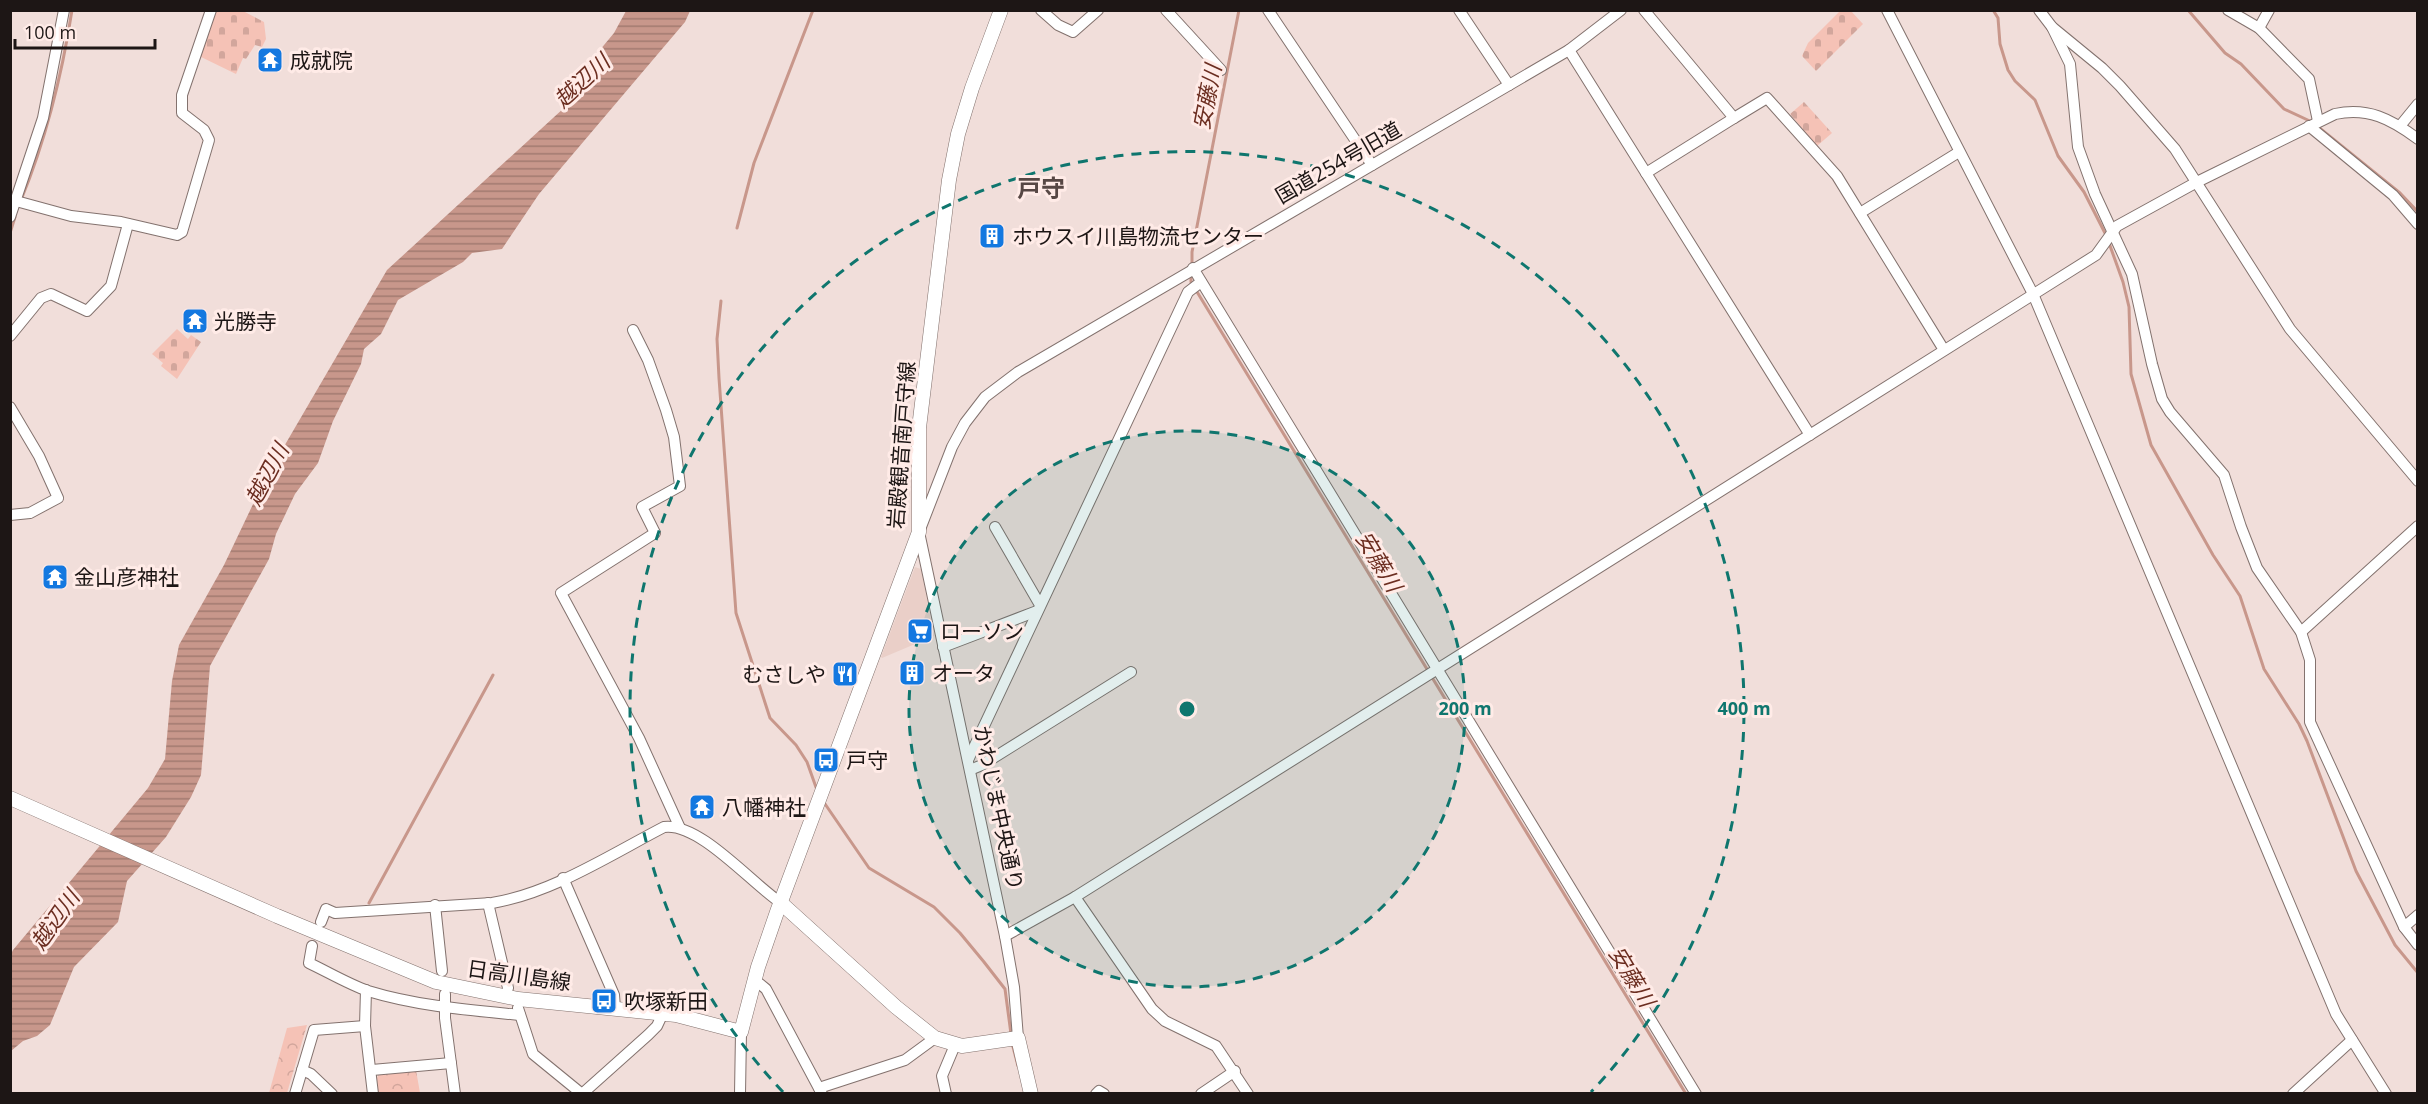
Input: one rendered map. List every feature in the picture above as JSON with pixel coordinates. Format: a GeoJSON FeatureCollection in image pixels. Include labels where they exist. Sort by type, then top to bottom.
{"type":"FeatureCollection","features":[{"type":"Feature","properties":{"kind":"main road","name":"岩殿観音南戸守線"},"geometry":{"type":"LineString","coordinates":[[781,903],[919,532],[919,428],[949,180],[958,134],[982,57],[1001,10]]}},
{"type":"Feature","properties":{"kind":"main road","name":"日高川島線"},"geometry":{"type":"LineString","coordinates":[[10,798],[278,916],[436,982],[518,999],[663,1013],[741,1032]]}},
{"type":"Feature","properties":{"kind":"main road"},"geometry":{"type":"LineString","coordinates":[[741,1032],[755,980],[781,903],[935,1038],[955,1044],[988,1044],[1018,1038]]}},
{"type":"Feature","properties":{"kind":"main road","name":"かわじま中央通り"},"geometry":{"type":"LineString","coordinates":[[1018,1038],[1031,1094]]}},
{"type":"Feature","properties":{"kind":"street"},"geometry":{"type":"LineString","coordinates":[[10,217],[19,202],[43,118],[64,10]]}},
{"type":"Feature","properties":{"kind":"street"},"geometry":{"type":"LineString","coordinates":[[19,202],[71,216],[128,224],[177,235],[182,232],[209,140],[204,130],[182,114],[182,94],[211,10]]}},
{"type":"Feature","properties":{"kind":"street"},"geometry":{"type":"LineString","coordinates":[[1041,10],[1058,25],[1073,32],[1098,10]]}},
{"type":"Feature","properties":{"kind":"street"},"geometry":{"type":"LineString","coordinates":[[1166,10],[1221,70]]}},
{"type":"Feature","properties":{"kind":"street"},"geometry":{"type":"LineString","coordinates":[[1268,10],[1372,165]]}},
{"type":"Feature","properties":{"kind":"street"},"geometry":{"type":"LineString","coordinates":[[1460,10],[1509,85]]}},
{"type":"Feature","properties":{"kind":"street","name":"国道254号旧道"},"geometry":{"type":"LineString","coordinates":[[919,532],[952,447],[974,410],[985,397],[1018,372],[1569,50],[1621,10]]}},
{"type":"Feature","properties":{"kind":"street"},"geometry":{"type":"LineString","coordinates":[[1644,10],[1734,118]]}},
{"type":"Feature","properties":{"kind":"street"},"geometry":{"type":"LineString","coordinates":[[1887,10],[2033,294],[2331,1003],[2386,1094]]}},
{"type":"Feature","properties":{"kind":"street"},"geometry":{"type":"LineString","coordinates":[[2039,10],[2052,27],[2070,64],[2078,147],[2112,232],[2132,274],[2152,364],[2165,405],[2224,475],[2257,568],[2301,632],[2310,660],[2310,722],[2404,927],[2418,945]]}},
{"type":"Feature","properties":{"kind":"street"},"geometry":{"type":"LineString","coordinates":[[2228,10],[2259,28],[2309,79],[2314,124],[2393,195],[2418,224]]}},
{"type":"Feature","properties":{"kind":"street"},"geometry":{"type":"LineString","coordinates":[[2259,28],[2269,10]]}},
{"type":"Feature","properties":{"kind":"street"},"geometry":{"type":"LineString","coordinates":[[2052,27],[2102,68],[2175,149],[2290,329],[2418,481]]}},
{"type":"Feature","properties":{"kind":"street"},"geometry":{"type":"LineString","coordinates":[[1569,50],[1810,435]]}},
{"type":"Feature","properties":{"kind":"street"},"geometry":{"type":"LineString","coordinates":[[1646,173],[1767,98],[1837,176],[1944,350]]}},
{"type":"Feature","properties":{"kind":"street"},"geometry":{"type":"LineString","coordinates":[[2400,126],[2418,104]]}},
{"type":"Feature","properties":{"kind":"street"},"geometry":{"type":"LineString","coordinates":[[1005,936],[1075,897],[2096,255],[2117,226],[2197,182],[2335,114],[2353,110],[2383,118],[2400,126],[2418,139]]}},
{"type":"Feature","properties":{"kind":"street"},"geometry":{"type":"LineString","coordinates":[[1860,213],[1959,152]]}},
{"type":"Feature","properties":{"kind":"street"},"geometry":{"type":"LineString","coordinates":[[10,336],[41,298],[51,294],[87,311],[101,299],[114,279],[128,224]]}},
{"type":"Feature","properties":{"kind":"street"},"geometry":{"type":"LineString","coordinates":[[1193,268],[1696,1094]]}},
{"type":"Feature","properties":{"kind":"street"},"geometry":{"type":"LineString","coordinates":[[1131,672],[982,765],[969,765],[1038,608],[1188,292],[1201,282]]}},
{"type":"Feature","properties":{"kind":"street"},"geometry":{"type":"LineString","coordinates":[[633,330],[648,360],[666,410],[674,437],[680,486],[642,507],[655,533],[561,593],[639,738],[680,828]]}},
{"type":"Feature","properties":{"kind":"street"},"geometry":{"type":"LineString","coordinates":[[10,406],[39,456],[58,498],[30,513],[10,516]]}},
{"type":"Feature","properties":{"kind":"street"},"geometry":{"type":"LineString","coordinates":[[2301,632],[2418,526]]}},
{"type":"Feature","properties":{"kind":"street"},"geometry":{"type":"LineString","coordinates":[[995,527],[1038,608]]}},
{"type":"Feature","properties":{"kind":"street","name":"かわじま中央通り"},"geometry":{"type":"LineString","coordinates":[[919,532],[1005,936],[1014,987],[1018,1038]]}},
{"type":"Feature","properties":{"kind":"street"},"geometry":{"type":"LineString","coordinates":[[943,647],[1038,608]]}},
{"type":"Feature","properties":{"kind":"street"},"geometry":{"type":"LineString","coordinates":[[321,922],[326,909],[334,913],[488,903],[513,899],[536,892],[664,827],[680,828],[695,833],[781,903]]}},
{"type":"Feature","properties":{"kind":"street"},"geometry":{"type":"LineString","coordinates":[[563,878],[614,995],[615,1008]]}},
{"type":"Feature","properties":{"kind":"street"},"geometry":{"type":"LineString","coordinates":[[1075,897],[1152,1009],[1165,1021],[1216,1046],[1248,1094]]}},
{"type":"Feature","properties":{"kind":"street"},"geometry":{"type":"LineString","coordinates":[[488,903],[508,988]]}},
{"type":"Feature","properties":{"kind":"street"},"geometry":{"type":"LineString","coordinates":[[435,905],[442,971]]}},
{"type":"Feature","properties":{"kind":"street"},"geometry":{"type":"LineString","coordinates":[[2404,927],[2418,915]]}},
{"type":"Feature","properties":{"kind":"street"},"geometry":{"type":"LineString","coordinates":[[312,946],[309,963],[366,990],[407,1000],[520,1015]]}},
{"type":"Feature","properties":{"kind":"street"},"geometry":{"type":"LineString","coordinates":[[755,980],[765,989],[821,1090],[905,1060],[935,1038]]}},
{"type":"Feature","properties":{"kind":"street"},"geometry":{"type":"LineString","coordinates":[[366,990],[365,1026],[372,1070],[373,1094]]}},
{"type":"Feature","properties":{"kind":"street"},"geometry":{"type":"LineString","coordinates":[[445,994],[445,1018],[455,1094]]}},
{"type":"Feature","properties":{"kind":"street"},"geometry":{"type":"LineString","coordinates":[[518,999],[520,1015],[533,1054],[582,1094],[648,1035],[657,1026],[663,1013]]}},
{"type":"Feature","properties":{"kind":"street"},"geometry":{"type":"LineString","coordinates":[[295,1094],[314,1030],[365,1026]]}},
{"type":"Feature","properties":{"kind":"street"},"geometry":{"type":"LineString","coordinates":[[740,1094],[741,1032]]}},
{"type":"Feature","properties":{"kind":"street"},"geometry":{"type":"LineString","coordinates":[[2292,1094],[2352,1040]]}},
{"type":"Feature","properties":{"kind":"street"},"geometry":{"type":"LineString","coordinates":[[946,1094],[942,1076],[955,1044]]}},
{"type":"Feature","properties":{"kind":"street"},"geometry":{"type":"LineString","coordinates":[[372,1070],[451,1063]]}},
{"type":"Feature","properties":{"kind":"street"},"geometry":{"type":"LineString","coordinates":[[302,1070],[310,1074],[332,1094]]}},
{"type":"Feature","properties":{"kind":"street"},"geometry":{"type":"LineString","coordinates":[[1201,1094],[1234,1071]]}},
{"type":"Feature","properties":{"kind":"street"},"geometry":{"type":"LineString","coordinates":[[1096,1094],[1100,1091],[1104,1094]]}},
{"type":"Feature","properties":{"kind":"shaded area"},"geometry":{"type":"Polygon","coordinates":[[[915,567],[921,569],[934,636],[882,658],[881,657],[915,567]]]}},
{"type":"Feature","properties":{"kind":"green space"},"geometry":{"type":"Polygon","coordinates":[[[214,11],[243,11],[264,22],[266,39],[262,47],[255,45],[246,59],[243,58],[236,74],[199,56],[214,11]]]}},
{"type":"Feature","properties":{"kind":"green space"},"geometry":{"type":"Polygon","coordinates":[[[1840,11],[1851,11],[1863,24],[1816,71],[1802,56],[1808,43],[1840,11]]]}},
{"type":"Feature","properties":{"kind":"green space"},"geometry":{"type":"Polygon","coordinates":[[[1804,102],[1832,133],[1817,146],[1790,114],[1804,102]]]}},
{"type":"Feature","properties":{"kind":"green space"},"geometry":{"type":"Polygon","coordinates":[[[177,329],[188,339],[191,335],[201,342],[177,379],[161,366],[163,363],[152,354],[177,329]]]}},
{"type":"Feature","properties":{"kind":"green space"},"geometry":{"type":"Polygon","coordinates":[[[307,1025],[287,1093],[269,1093],[287,1028],[307,1025]]]}},
{"type":"Feature","properties":{"kind":"green space"},"geometry":{"type":"Polygon","coordinates":[[[416,1070],[420,1093],[378,1093],[377,1078],[380,1072],[416,1070]]]}},
{"type":"Feature","properties":{"kind":"water","name":"越辺川"},"geometry":{"type":"Polygon","coordinates":[[[626,11],[690,11],[685,22],[539,194],[502,249],[472,253],[463,262],[398,300],[381,334],[364,349],[361,364],[333,421],[318,463],[295,494],[276,534],[269,559],[210,666],[201,775],[191,797],[166,837],[127,881],[118,922],[74,967],[50,1025],[37,1036],[23,1041],[11,1051],[10,956],[148,788],[165,759],[172,681],[179,645],[224,565],[279,455],[387,270],[565,107],[570,86],[614,33],[626,11]]]}},
{"type":"Feature","properties":{"kind":"waterway"},"geometry":{"type":"LineString","coordinates":[[21,200],[52,106],[72,10]]}},
{"type":"Feature","properties":{"kind":"waterway"},"geometry":{"type":"LineString","coordinates":[[737,228],[754,163],[813,10]]}},
{"type":"Feature","properties":{"kind":"waterway","name":"安藤川"},"geometry":{"type":"LineString","coordinates":[[1192,265],[1192,252],[1239,10]]}},
{"type":"Feature","properties":{"kind":"waterway"},"geometry":{"type":"LineString","coordinates":[[1993,10],[1998,18],[2000,44],[2008,70],[2015,81],[2035,100],[2058,156],[2084,192],[2107,237]]}},
{"type":"Feature","properties":{"kind":"waterway"},"geometry":{"type":"LineString","coordinates":[[2188,10],[2225,53],[2241,64],[2284,109],[2312,122]]}},
{"type":"Feature","properties":{"kind":"waterway"},"geometry":{"type":"LineString","coordinates":[[2317,126],[2400,193],[2418,212]]}},
{"type":"Feature","properties":{"kind":"waterway"},"geometry":{"type":"LineString","coordinates":[[10,233],[15,217]]}},
{"type":"Feature","properties":{"kind":"waterway"},"geometry":{"type":"LineString","coordinates":[[2109,243],[2129,307],[2131,374],[2151,445],[2213,555],[2240,596],[2264,669],[2299,724],[2307,741],[2356,871],[2395,945],[2418,973]]}},
{"type":"Feature","properties":{"kind":"waterway","name":"安藤川"},"geometry":{"type":"LineString","coordinates":[[1191,275],[1191,282],[1686,1094]]}},
{"type":"Feature","properties":{"kind":"waterway"},"geometry":{"type":"LineString","coordinates":[[721,301],[717,339],[736,613],[770,718],[796,745],[807,762],[817,790]]}},
{"type":"Feature","properties":{"kind":"waterway"},"geometry":{"type":"LineString","coordinates":[[369,903],[493,675]]}},
{"type":"Feature","properties":{"kind":"waterway"},"geometry":{"type":"LineString","coordinates":[[823,801],[869,868],[934,907],[984,962],[1005,989],[1011,1034]]}},
{"type":"Feature","properties":{"kind":"waterway"},"geometry":{"type":"LineString","coordinates":[[1012,1043],[1018,1066]]}},
{"type":"Feature","properties":{"kind":"place","name":"成就院"},"geometry":{"type":"Point","coordinates":[270,60]}},
{"type":"Feature","properties":{"kind":"place","name":"ホウスイ川島物流センター"},"geometry":{"type":"Point","coordinates":[992,236]}},
{"type":"Feature","properties":{"kind":"place","name":"光勝寺"},"geometry":{"type":"Point","coordinates":[195,321]}},
{"type":"Feature","properties":{"kind":"place","name":"金山彦神社"},"geometry":{"type":"Point","coordinates":[55,577]}},
{"type":"Feature","properties":{"kind":"place","name":"ローソン"},"geometry":{"type":"Point","coordinates":[920,631]}},
{"type":"Feature","properties":{"kind":"place","name":"オータ"},"geometry":{"type":"Point","coordinates":[912,673]}},
{"type":"Feature","properties":{"kind":"place","name":"むさしや"},"geometry":{"type":"Point","coordinates":[845,674]}},
{"type":"Feature","properties":{"kind":"place","name":"戸守"},"geometry":{"type":"Point","coordinates":[826,760]}},
{"type":"Feature","properties":{"kind":"place","name":"八幡神社"},"geometry":{"type":"Point","coordinates":[702,807]}},
{"type":"Feature","properties":{"kind":"place","name":"吹塚新田"},"geometry":{"type":"Point","coordinates":[604,1001]}},
{"type":"Feature","properties":{"kind":"district","name":"戸守"},"geometry":{"type":"Point","coordinates":[1041,187]}}]}
